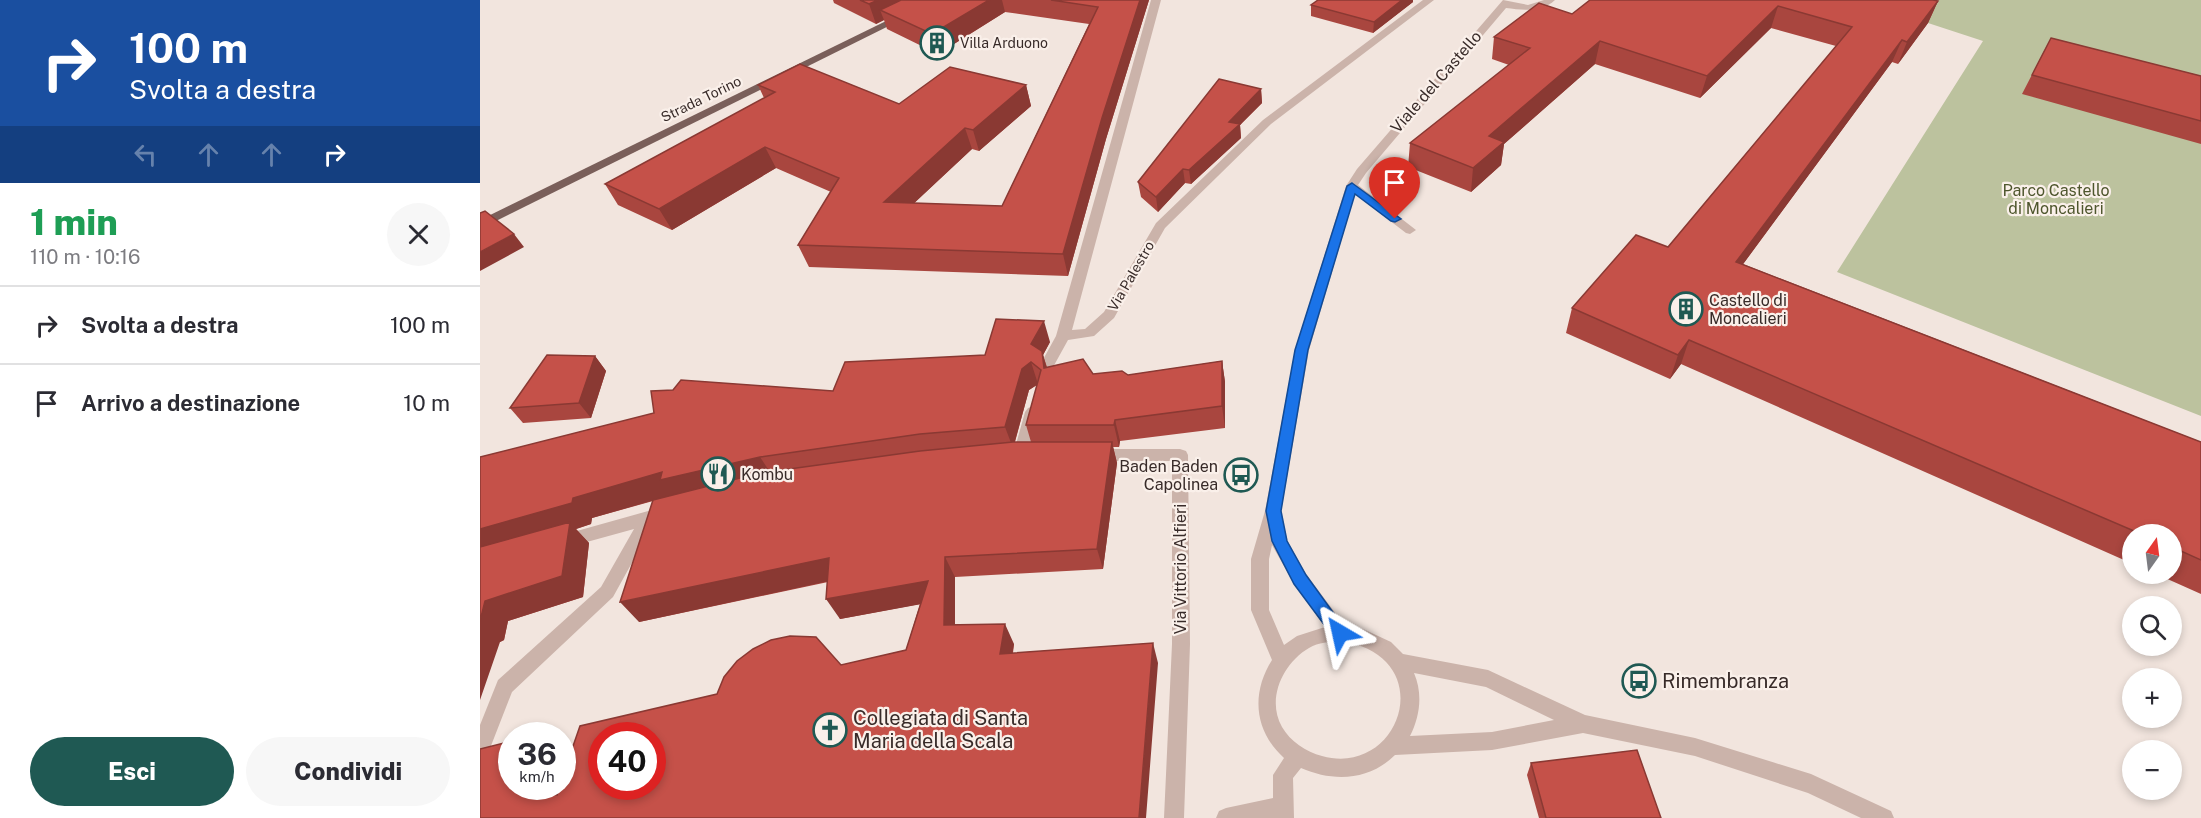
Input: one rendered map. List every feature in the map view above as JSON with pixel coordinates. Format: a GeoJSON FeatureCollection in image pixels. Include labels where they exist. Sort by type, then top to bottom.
{"type":"FeatureCollection","features":[{"type":"Feature","properties":{"kind":"main road","name":"Strada Torino"},"geometry":{"type":"LineString","coordinates":[[480,225],[936,0]]}},
{"type":"Feature","properties":{"kind":"street"},"geometry":{"type":"LineString","coordinates":[[1047,365],[1063,336],[1156,0]]}},
{"type":"Feature","properties":{"kind":"street","name":"Via Palestro"},"geometry":{"type":"LineString","coordinates":[[1063,336],[1089,333],[1109,315],[1160,226],[1267,122],[1429,0]]}},
{"type":"Feature","properties":{"kind":"street"},"geometry":{"type":"LineString","coordinates":[[1506,3],[1528,8],[1545,4],[1550,0]]}},
{"type":"Feature","properties":{"kind":"street","name":"Viale del Castello"},"geometry":{"type":"LineString","coordinates":[[1281,660],[1260,610],[1260,559],[1273,511],[1302,350],[1352,186],[1360,171],[1506,3]]}},
{"type":"Feature","properties":{"kind":"street"},"geometry":{"type":"LineString","coordinates":[[1352,186],[1410,230]]}},
{"type":"Feature","properties":{"kind":"street"},"geometry":{"type":"LineString","coordinates":[[1036,401],[1015,456],[1043,455]]}},
{"type":"Feature","properties":{"kind":"street","name":"Via Vittorio Alfieri"},"geometry":{"type":"LineString","coordinates":[[1077,455],[1180,455],[1181,644],[1174,818]]}},
{"type":"Feature","properties":{"kind":"street"},"geometry":{"type":"LineString","coordinates":[[548,546],[683,508]]}},
{"type":"Feature","properties":{"kind":"street","name":"Viale del Castello"},"geometry":{"type":"LineString","coordinates":[[1273,511],[1279,541],[1300,579],[1340,633]]}},
{"type":"Feature","properties":{"kind":"street"},"geometry":{"type":"LineString","coordinates":[[480,749],[505,686],[607,592],[649,517]]}},
{"type":"Feature","properties":{"kind":"street"},"geometry":{"type":"LineString","coordinates":[[1340,633],[1363,637],[1383,647],[1399,662],[1409,682],[1412,704],[1406,727],[1393,746],[1372,761],[1348,768],[1322,767],[1298,757],[1280,742],[1269,722],[1266,700],[1270,679],[1281,660],[1297,646],[1316,636],[1340,633]]}},
{"type":"Feature","properties":{"kind":"street"},"geometry":{"type":"LineString","coordinates":[[1399,662],[1488,679],[1583,724],[1695,747],[1812,784],[1884,818]]}},
{"type":"Feature","properties":{"kind":"street"},"geometry":{"type":"LineString","coordinates":[[1393,746],[1492,741],[1583,724]]}},
{"type":"Feature","properties":{"kind":"street"},"geometry":{"type":"LineString","coordinates":[[1226,818],[1284,812],[1283,776],[1298,757]]}},
{"type":"Feature","properties":{"kind":"green space","name":"Parco Castello di Moncalieri"},"geometry":{"type":"Polygon","coordinates":[[[1843,0],[2201,0],[2201,416],[1837,272],[1983,41],[1928,23],[1843,0]]]}},
{"type":"Feature","properties":{"kind":"building"},"geometry":{"type":"Polygon","coordinates":[[[860,0],[878,0],[869,4],[860,0]]]}},
{"type":"Feature","properties":{"kind":"building"},"geometry":{"type":"Polygon","coordinates":[[[901,0],[989,0],[932,34],[880,10],[901,0]]]}},
{"type":"Feature","properties":{"kind":"building"},"geometry":{"type":"Polygon","coordinates":[[[1051,0],[1140,0],[1102,118],[1063,254],[798,245],[839,178],[765,147],[659,209],[605,184],[775,92],[758,85],[800,64],[899,104],[950,67],[1026,85],[973,130],[965,128],[884,202],[1002,206],[1098,7],[1051,0]]]}},
{"type":"Feature","properties":{"kind":"building"},"geometry":{"type":"Polygon","coordinates":[[[1318,0],[1402,0],[1374,22],[1311,5],[1318,0]]]}},
{"type":"Feature","properties":{"kind":"building","name":"Castello di Moncalieri"},"geometry":{"type":"Polygon","coordinates":[[[1590,0],[1938,1],[1907,42],[1902,40],[1736,262],[2201,442],[2201,560],[2182,551],[2182,524],[2122,524],[2122,526],[1689,340],[1678,355],[1572,308],[1636,235],[1668,247],[1852,27],[1778,6],[1707,76],[1600,41],[1489,136],[1504,142],[1473,168],[1410,143],[1530,48],[1494,37],[1539,3],[1572,14],[1590,0]]]}},
{"type":"Feature","properties":{"kind":"building"},"geometry":{"type":"Polygon","coordinates":[[[2051,38],[2201,76],[2201,121],[2032,75],[2051,38]]]}},
{"type":"Feature","properties":{"kind":"building"},"geometry":{"type":"Polygon","coordinates":[[[1219,79],[1261,89],[1229,122],[1240,124],[1189,170],[1183,169],[1156,197],[1138,182],[1219,79]]]}},
{"type":"Feature","properties":{"kind":"building"},"geometry":{"type":"Polygon","coordinates":[[[485,211],[514,234],[480,252],[480,213],[485,211]]]}},
{"type":"Feature","properties":{"kind":"building"},"geometry":{"type":"Polygon","coordinates":[[[996,319],[1044,321],[1031,344],[1042,351],[1044,368],[1083,359],[1093,374],[1122,371],[1128,375],[1222,361],[1222,406],[1115,420],[1114,425],[1026,425],[1041,370],[1031,362],[1022,369],[1005,427],[920,434],[760,457],[660,480],[662,472],[573,498],[572,503],[480,529],[480,457],[654,413],[651,391],[673,390],[681,380],[833,391],[845,362],[985,355],[996,319]]]}},
{"type":"Feature","properties":{"kind":"building"},"geometry":{"type":"Polygon","coordinates":[[[547,355],[595,356],[579,403],[510,408],[547,355]]]}},
{"type":"Feature","properties":{"kind":"building"},"geometry":{"type":"Polygon","coordinates":[[[1013,442],[1112,442],[1097,549],[945,557],[944,625],[1005,624],[1000,654],[1153,643],[1139,818],[480,818],[480,749],[498,744],[498,800],[576,800],[576,738],[580,726],[588,724],[588,800],[666,800],[666,722],[597,722],[717,694],[724,677],[737,661],[753,649],[771,640],[790,636],[816,637],[841,665],[906,650],[928,581],[826,599],[829,558],[620,602],[653,500],[760,473],[920,451],[1013,442]]]}},
{"type":"Feature","properties":{"kind":"building"},"geometry":{"type":"Polygon","coordinates":[[[570,522],[562,576],[485,601],[480,621],[480,547],[570,522]]]}},
{"type":"Feature","properties":{"kind":"building"},"geometry":{"type":"Polygon","coordinates":[[[1637,750],[1661,818],[1546,818],[1531,763],[1637,750]]]}},
{"type":"Feature","properties":{"kind":"place","name":"Villa Arduono"},"geometry":{"type":"Point","coordinates":[937,43]}},
{"type":"Feature","properties":{"kind":"place","name":"Castello di Moncalieri"},"geometry":{"type":"Point","coordinates":[1686,309]}},
{"type":"Feature","properties":{"kind":"place","name":"Kombu"},"geometry":{"type":"Point","coordinates":[718,474]}},
{"type":"Feature","properties":{"kind":"place","name":"Baden Baden Capolinea"},"geometry":{"type":"Point","coordinates":[1241,475]}},
{"type":"Feature","properties":{"kind":"place","name":"Rimembranza"},"geometry":{"type":"Point","coordinates":[1639,681]}},
{"type":"Feature","properties":{"kind":"place","name":"Collegiata di Santa Maria della Scala"},"geometry":{"type":"Point","coordinates":[830,730]}},
{"type":"Feature","properties":{"kind":"route"},"geometry":{"type":"LineString","coordinates":[[1340,633],[1300,579],[1279,541],[1273,511],[1302,350],[1352,186],[1395,219]]}}]}
